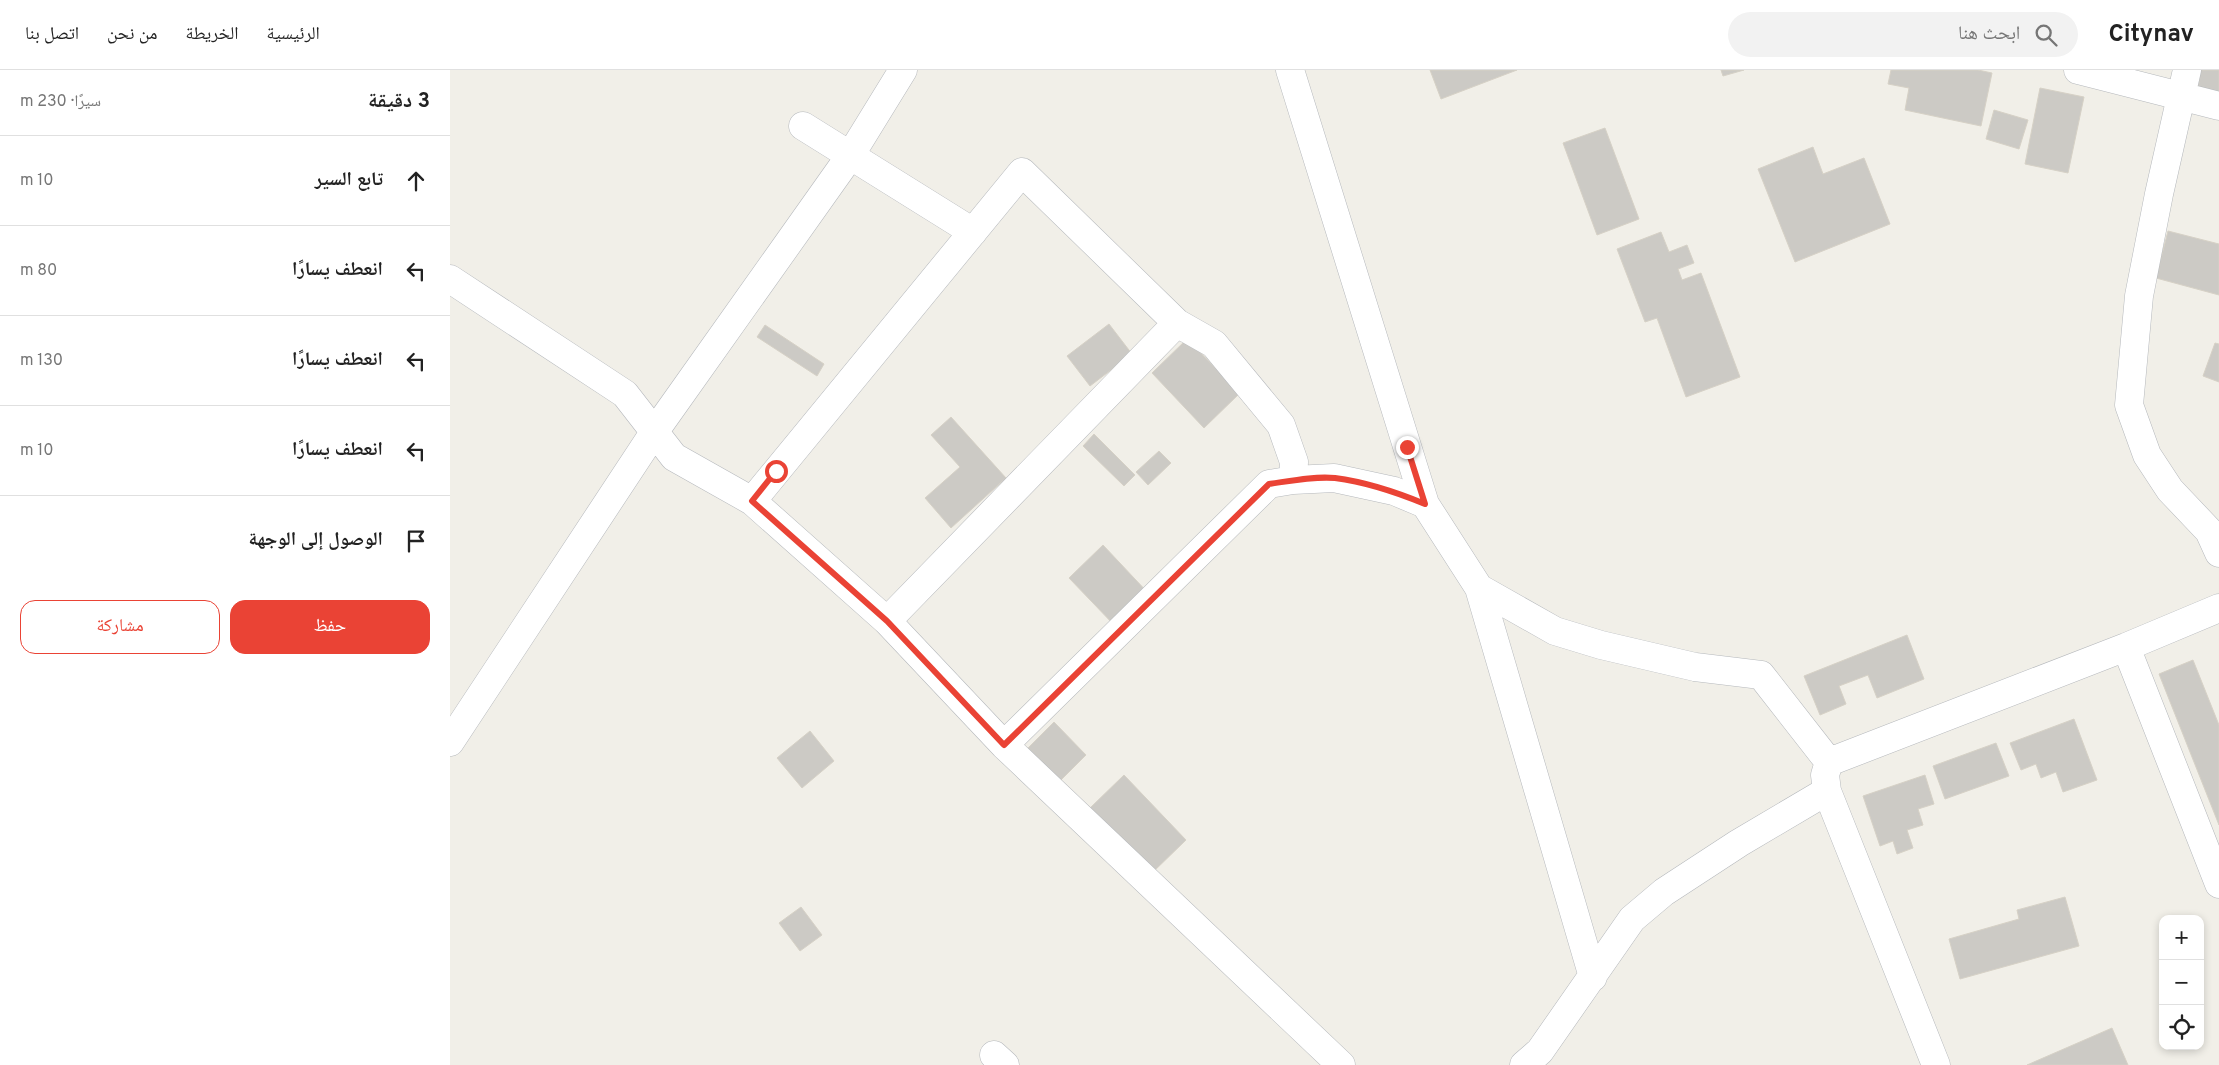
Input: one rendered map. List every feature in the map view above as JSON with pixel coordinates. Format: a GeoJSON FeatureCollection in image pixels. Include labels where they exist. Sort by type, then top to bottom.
{"type":"FeatureCollection","features":[{"type":"Feature","properties":{"kind":"street"},"geometry":{"type":"LineString","coordinates":[[450,742],[655,431],[850,156],[903,70]]}},
{"type":"Feature","properties":{"kind":"street"},"geometry":{"type":"LineString","coordinates":[[1290,70],[1425,504],[1479,588],[1593,976]]}},
{"type":"Feature","properties":{"kind":"street"},"geometry":{"type":"LineString","coordinates":[[2078,70],[2219,106]]}},
{"type":"Feature","properties":{"kind":"street"},"geometry":{"type":"LineString","coordinates":[[2187,70],[2140,296],[2129,405],[2147,455],[2170,490],[2209,531],[2219,553]]}},
{"type":"Feature","properties":{"kind":"street"},"geometry":{"type":"LineString","coordinates":[[803,126],[973,232]]}},
{"type":"Feature","properties":{"kind":"street"},"geometry":{"type":"LineString","coordinates":[[752,501],[1022,172],[1177,323],[1214,344],[1281,425],[1294,462],[1293,480]]}},
{"type":"Feature","properties":{"kind":"street"},"geometry":{"type":"LineString","coordinates":[[450,279],[626,394],[674,457],[752,501],[887,621],[1004,745],[1341,1065]]}},
{"type":"Feature","properties":{"kind":"street"},"geometry":{"type":"LineString","coordinates":[[887,621],[1177,323]]}},
{"type":"Feature","properties":{"kind":"street"},"geometry":{"type":"LineString","coordinates":[[1004,745],[1269,484],[1293,480],[1334,478],[1394,491],[1425,504]]}},
{"type":"Feature","properties":{"kind":"street"},"geometry":{"type":"LineString","coordinates":[[1479,588],[1555,631],[1582,640],[1695,667],[1761,675],[1829,762]]}},
{"type":"Feature","properties":{"kind":"street"},"geometry":{"type":"LineString","coordinates":[[1829,762],[2126,647],[2219,608]]}},
{"type":"Feature","properties":{"kind":"street"},"geometry":{"type":"LineString","coordinates":[[2126,647],[2219,884]]}},
{"type":"Feature","properties":{"kind":"street"},"geometry":{"type":"LineString","coordinates":[[1829,762],[1825,775],[1827,791],[1936,1065]]}},
{"type":"Feature","properties":{"kind":"street"},"geometry":{"type":"LineString","coordinates":[[1524,1065],[1540,1051],[1632,919],[1664,892],[1739,843],[1827,791]]}},
{"type":"Feature","properties":{"kind":"building"},"geometry":{"type":"Polygon","coordinates":[[[1430,70],[1517,70],[1441,99],[1430,70]]]}},
{"type":"Feature","properties":{"kind":"building"},"geometry":{"type":"Polygon","coordinates":[[[1721,70],[1744,70],[1723,76],[1721,70]]]}},
{"type":"Feature","properties":{"kind":"building"},"geometry":{"type":"Polygon","coordinates":[[[1891,70],[1978,70],[1992,73],[1981,126],[1905,110],[1909,88],[1888,84],[1891,70]]]}},
{"type":"Feature","properties":{"kind":"building"},"geometry":{"type":"Polygon","coordinates":[[[2201,70],[2219,70],[2219,97],[2197,93],[2201,70]]]}},
{"type":"Feature","properties":{"kind":"building"},"geometry":{"type":"Polygon","coordinates":[[[2040,88],[2084,97],[2068,173],[2025,164],[2040,88]]]}},
{"type":"Feature","properties":{"kind":"building"},"geometry":{"type":"Polygon","coordinates":[[[1994,110],[2028,120],[2019,149],[1986,139],[1994,110]]]}},
{"type":"Feature","properties":{"kind":"building"},"geometry":{"type":"Polygon","coordinates":[[[1605,128],[1639,219],[1597,235],[1563,143],[1605,128]]]}},
{"type":"Feature","properties":{"kind":"building"},"geometry":{"type":"Polygon","coordinates":[[[1813,147],[1823,174],[1864,158],[1890,224],[1795,262],[1758,169],[1813,147]]]}},
{"type":"Feature","properties":{"kind":"building"},"geometry":{"type":"Polygon","coordinates":[[[2168,231],[2219,244],[2219,295],[2156,278],[2168,231]]]}},
{"type":"Feature","properties":{"kind":"building"},"geometry":{"type":"Polygon","coordinates":[[[1661,232],[1669,252],[1687,245],[1694,263],[1678,269],[1682,280],[1701,273],[1740,377],[1686,397],[1657,318],[1645,322],[1617,249],[1661,232]]]}},
{"type":"Feature","properties":{"kind":"building"},"geometry":{"type":"Polygon","coordinates":[[[1109,324],[1132,354],[1090,386],[1067,356],[1109,324]]]}},
{"type":"Feature","properties":{"kind":"building"},"geometry":{"type":"Polygon","coordinates":[[[765,325],[824,364],[817,376],[757,337],[765,325]]]}},
{"type":"Feature","properties":{"kind":"building"},"geometry":{"type":"Polygon","coordinates":[[[1187,339],[1240,393],[1204,428],[1152,373],[1187,339]]]}},
{"type":"Feature","properties":{"kind":"building"},"geometry":{"type":"Polygon","coordinates":[[[2215,343],[2219,344],[2219,382],[2203,376],[2215,343]]]}},
{"type":"Feature","properties":{"kind":"building"},"geometry":{"type":"Polygon","coordinates":[[[951,417],[1006,478],[951,528],[925,498],[960,467],[931,435],[951,417]]]}},
{"type":"Feature","properties":{"kind":"building"},"geometry":{"type":"Polygon","coordinates":[[[1094,434],[1135,475],[1124,486],[1083,446],[1094,434]]]}},
{"type":"Feature","properties":{"kind":"building"},"geometry":{"type":"Polygon","coordinates":[[[1159,451],[1171,463],[1148,485],[1136,472],[1159,451]]]}},
{"type":"Feature","properties":{"kind":"building"},"geometry":{"type":"Polygon","coordinates":[[[1103,545],[1150,595],[1116,627],[1069,578],[1103,545]]]}},
{"type":"Feature","properties":{"kind":"building"},"geometry":{"type":"Polygon","coordinates":[[[1907,635],[1924,679],[1877,698],[1868,675],[1839,686],[1846,704],[1820,715],[1804,676],[1907,635]]]}},
{"type":"Feature","properties":{"kind":"building"},"geometry":{"type":"Polygon","coordinates":[[[2193,660],[2219,725],[2219,825],[2159,674],[2193,660]]]}},
{"type":"Feature","properties":{"kind":"building"},"geometry":{"type":"Polygon","coordinates":[[[2074,719],[2097,780],[2063,792],[2056,772],[2041,778],[2036,764],[2021,770],[2010,743],[2074,719]]]}},
{"type":"Feature","properties":{"kind":"building"},"geometry":{"type":"Polygon","coordinates":[[[1054,722],[1086,755],[1059,782],[1027,749],[1054,722]]]}},
{"type":"Feature","properties":{"kind":"building"},"geometry":{"type":"Polygon","coordinates":[[[810,731],[834,761],[802,788],[777,758],[810,731]]]}},
{"type":"Feature","properties":{"kind":"building"},"geometry":{"type":"Polygon","coordinates":[[[1996,743],[2009,776],[1945,799],[1933,766],[1996,743]]]}},
{"type":"Feature","properties":{"kind":"building"},"geometry":{"type":"Polygon","coordinates":[[[1124,775],[1186,840],[1151,874],[1089,809],[1124,775]]]}},
{"type":"Feature","properties":{"kind":"building"},"geometry":{"type":"Polygon","coordinates":[[[1925,775],[1934,804],[1918,809],[1923,825],[1907,830],[1913,848],[1897,854],[1893,841],[1880,846],[1863,796],[1925,775]]]}},
{"type":"Feature","properties":{"kind":"building"},"geometry":{"type":"Polygon","coordinates":[[[2065,897],[2079,946],[1960,979],[1949,939],[2019,919],[2017,910],[2065,897]]]}},
{"type":"Feature","properties":{"kind":"building"},"geometry":{"type":"Polygon","coordinates":[[[801,907],[822,935],[800,951],[779,923],[801,907]]]}},
{"type":"Feature","properties":{"kind":"building"},"geometry":{"type":"Polygon","coordinates":[[[2112,1028],[2128,1065],[2027,1065],[2112,1028]]]}},
{"type":"Feature","properties":{"kind":"route"},"geometry":{"type":"LineString","coordinates":[[776,471],[752,501],[887,621],[1004,745],[1269,484],[1293,480],[1334,478],[1394,491],[1425,504],[1407,447]]}}]}
